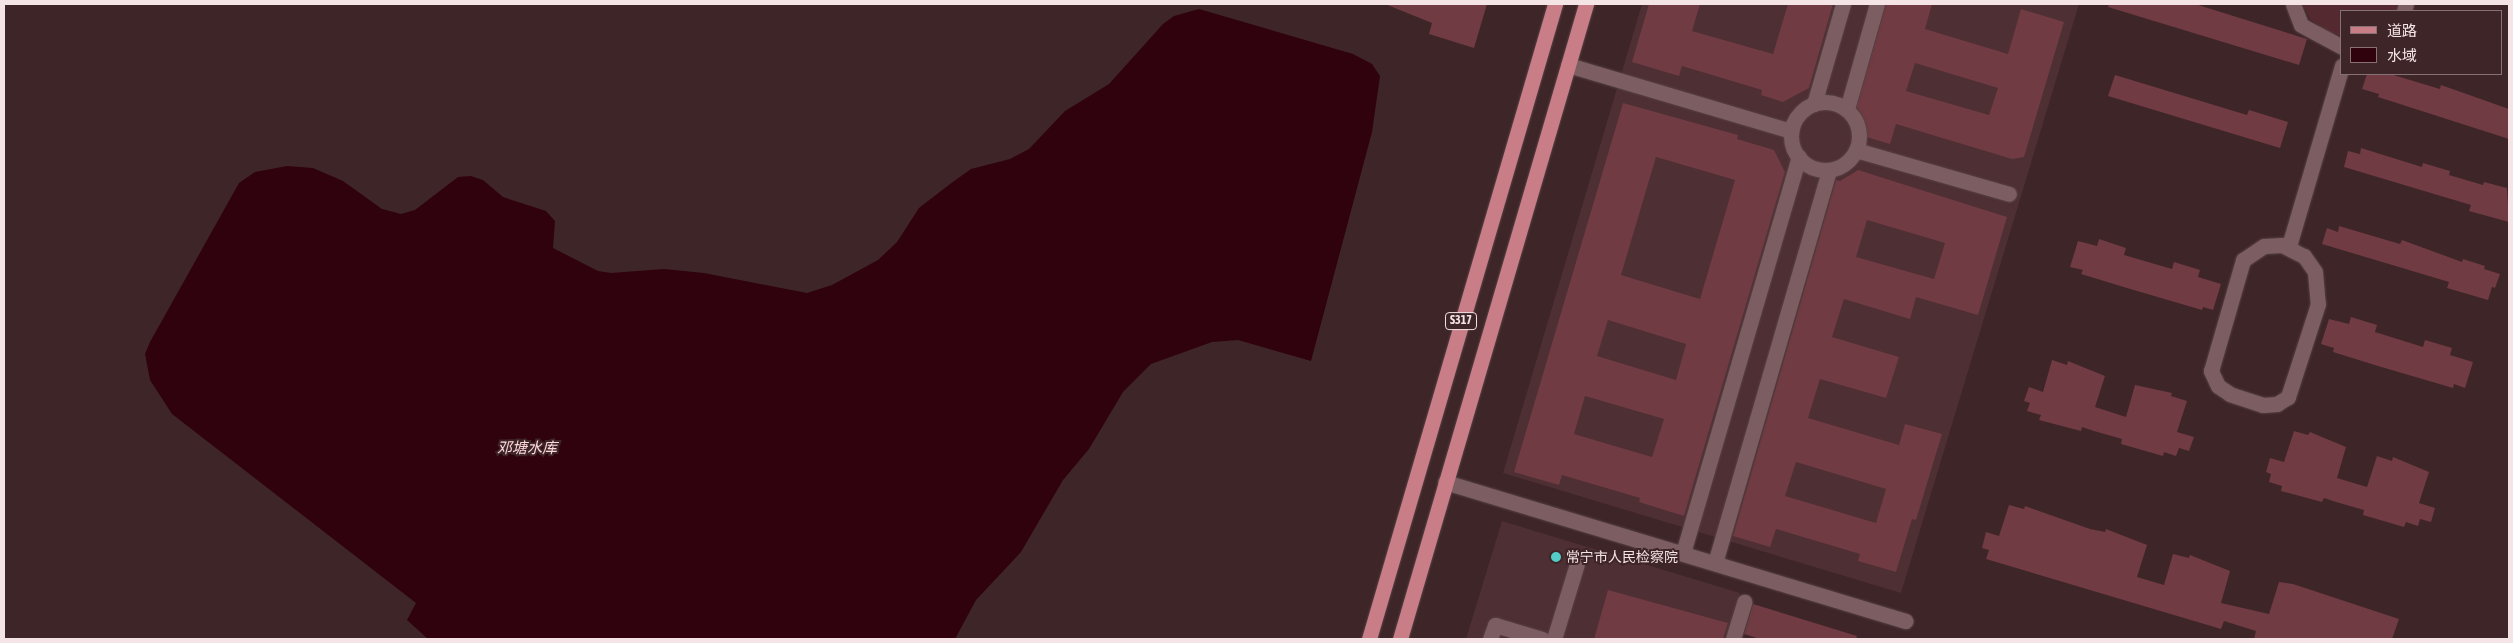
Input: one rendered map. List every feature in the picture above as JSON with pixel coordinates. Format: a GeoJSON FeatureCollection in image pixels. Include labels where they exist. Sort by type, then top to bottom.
{"type":"FeatureCollection","features":[{"type":"Feature","properties":{"kind":"main road","name":"S317"},"geometry":{"type":"LineString","coordinates":[[1369,639],[1555,4]]}},
{"type":"Feature","properties":{"kind":"main road","name":"S317"},"geometry":{"type":"LineString","coordinates":[[1400,639],[1586,4]]}},
{"type":"Feature","properties":{"kind":"street"},"geometry":{"type":"LineString","coordinates":[[1814,104],[1843,4]]}},
{"type":"Feature","properties":{"kind":"street"},"geometry":{"type":"LineString","coordinates":[[1846,109],[1877,4]]}},
{"type":"Feature","properties":{"kind":"street"},"geometry":{"type":"LineString","coordinates":[[2293,4],[2301,25],[2340,46]]}},
{"type":"Feature","properties":{"kind":"street"},"geometry":{"type":"LineString","coordinates":[[1568,65],[1791,130]]}},
{"type":"Feature","properties":{"kind":"street"},"geometry":{"type":"LineString","coordinates":[[2289,246],[2340,73]]}},
{"type":"Feature","properties":{"kind":"street"},"geometry":{"type":"LineString","coordinates":[[1831,103],[1846,109],[1857,124],[1856,150],[1845,164],[1829,170],[1812,167],[1798,157],[1791,140],[1791,130],[1799,114],[1814,104],[1831,103]]}},
{"type":"Feature","properties":{"kind":"street"},"geometry":{"type":"LineString","coordinates":[[1856,150],[2009,194]]}},
{"type":"Feature","properties":{"kind":"street"},"geometry":{"type":"LineString","coordinates":[[1683,553],[1798,157]]}},
{"type":"Feature","properties":{"kind":"street"},"geometry":{"type":"LineString","coordinates":[[1715,563],[1829,170]]}},
{"type":"Feature","properties":{"kind":"street"},"geometry":{"type":"LineString","coordinates":[[2264,246],[2289,246],[2304,256],[2315,272],[2318,304],[2288,397],[2277,404],[2247,402],[2218,386],[2211,371],[2243,260],[2264,246]]}},
{"type":"Feature","properties":{"kind":"street"},"geometry":{"type":"LineString","coordinates":[[1446,482],[1906,620]]}},
{"type":"Feature","properties":{"kind":"street"},"geometry":{"type":"LineString","coordinates":[[1554,639],[1577,564]]}},
{"type":"Feature","properties":{"kind":"street"},"geometry":{"type":"LineString","coordinates":[[1734,639],[1744,602]]}},
{"type":"Feature","properties":{"kind":"street"},"geometry":{"type":"LineString","coordinates":[[1490,639],[1495,625],[1542,639]]}},
{"type":"Feature","properties":{"kind":"shaded area"},"geometry":{"type":"Polygon","coordinates":[[[1642,4],[2079,4],[1901,593],[1503,473],[1642,4]]]}},
{"type":"Feature","properties":{"kind":"shaded area"},"geometry":{"type":"Polygon","coordinates":[[[2303,4],[2398,4],[2396,10],[2340,10],[2340,35],[2328,32],[2310,19],[2303,4]]]}},
{"type":"Feature","properties":{"kind":"shaded area","name":"常宁市人民检察院"},"geometry":{"type":"Polygon","coordinates":[[[1502,521],[1740,593],[1727,639],[1466,639],[1502,521]]]}},
{"type":"Feature","properties":{"kind":"water","name":"邓塘水库"},"geometry":{"type":"Polygon","coordinates":[[[1199,9],[1353,54],[1372,64],[1380,76],[1372,132],[1311,361],[1238,340],[1212,342],[1151,364],[1123,392],[1089,449],[1063,480],[1021,552],[976,600],[955,639],[428,639],[407,620],[416,603],[172,414],[150,380],[145,354],[150,342],[239,183],[255,172],[287,166],[313,168],[343,181],[382,209],[401,214],[415,210],[458,177],[471,176],[483,180],[503,197],[546,211],[555,221],[553,248],[598,271],[611,273],[664,269],[704,273],[807,293],[832,285],[878,260],[897,242],[919,208],[971,169],[1010,159],[1029,149],[1065,111],[1109,84],[1163,24],[1174,16],[1199,9]]]}},
{"type":"Feature","properties":{"kind":"building"},"geometry":{"type":"Polygon","coordinates":[[[1385,4],[1487,4],[1474,48],[1429,34],[1432,23],[1385,4]]]}},
{"type":"Feature","properties":{"kind":"building"},"geometry":{"type":"Polygon","coordinates":[[[1649,4],[1700,4],[1692,31],[1773,54],[1788,4],[1833,4],[1809,88],[1783,102],[1761,95],[1762,90],[1682,66],[1679,76],[1632,62],[1649,4]]]}},
{"type":"Feature","properties":{"kind":"building"},"geometry":{"type":"Polygon","coordinates":[[[1886,4],[1932,4],[1925,29],[2008,54],[2021,9],[2064,22],[2024,157],[2012,159],[1896,124],[1890,144],[1863,136],[1854,115],[1886,4]],[[1915,63],[1906,91],[1989,115],[1998,88],[1915,63]]]}},
{"type":"Feature","properties":{"kind":"building"},"geometry":{"type":"Polygon","coordinates":[[[2109,4],[2195,4],[2307,39],[2299,65],[2108,7],[2109,4]]]}},
{"type":"Feature","properties":{"kind":"building"},"geometry":{"type":"Polygon","coordinates":[[[2115,75],[2247,115],[2249,110],[2288,122],[2280,148],[2108,96],[2115,75]]]}},
{"type":"Feature","properties":{"kind":"building"},"geometry":{"type":"Polygon","coordinates":[[[2367,75],[2393,75],[2440,89],[2441,85],[2509,109],[2509,139],[2378,97],[2379,94],[2362,89],[2367,75]]]}},
{"type":"Feature","properties":{"kind":"building"},"geometry":{"type":"Polygon","coordinates":[[[1623,103],[1738,135],[1737,139],[1774,150],[1785,172],[1684,516],[1639,502],[1640,498],[1562,475],[1559,485],[1514,472],[1623,103]],[[1656,157],[1621,275],[1700,299],[1735,180],[1656,157]],[[1608,320],[1597,356],[1676,380],[1686,344],[1608,320]],[[1585,396],[1574,434],[1652,457],[1664,419],[1585,396]]]}},
{"type":"Feature","properties":{"kind":"building"},"geometry":{"type":"Polygon","coordinates":[[[2361,148],[2422,167],[2423,163],[2450,171],[2449,175],[2483,185],[2484,182],[2507,188],[2509,222],[2469,211],[2471,205],[2344,167],[2348,151],[2360,154],[2361,148]]]}},
{"type":"Feature","properties":{"kind":"building"},"geometry":{"type":"Polygon","coordinates":[[[1858,170],[2007,217],[1978,315],[1916,297],[1910,319],[1844,299],[1832,337],[1899,357],[1886,398],[1820,379],[1808,418],[1899,445],[1905,424],[1942,434],[1916,520],[1912,519],[1896,572],[1858,561],[1860,554],[1776,529],[1770,547],[1733,536],[1836,180],[1840,181],[1858,170]],[[1867,220],[1856,257],[1934,279],[1945,243],[1867,220]],[[1796,462],[1785,496],[1876,523],[1886,489],[1796,462]]]}},
{"type":"Feature","properties":{"kind":"building"},"geometry":{"type":"Polygon","coordinates":[[[2339,226],[2400,244],[2402,240],[2462,262],[2463,259],[2485,266],[2484,269],[2500,274],[2495,288],[2492,287],[2488,300],[2447,288],[2449,282],[2322,244],[2327,228],[2338,232],[2339,226]]]}},
{"type":"Feature","properties":{"kind":"building"},"geometry":{"type":"Polygon","coordinates":[[[2099,239],[2126,248],[2124,255],[2172,269],[2174,262],[2200,270],[2198,277],[2221,284],[2213,310],[2203,307],[2202,310],[2127,288],[2081,274],[2083,270],[2070,267],[2078,241],[2097,246],[2099,239]]]}},
{"type":"Feature","properties":{"kind":"building"},"geometry":{"type":"Polygon","coordinates":[[[2351,317],[2377,325],[2375,332],[2423,347],[2425,340],[2452,348],[2450,355],[2473,362],[2465,388],[2454,384],[2453,388],[2378,366],[2333,352],[2334,348],[2321,344],[2329,319],[2349,324],[2351,317]]]}},
{"type":"Feature","properties":{"kind":"building"},"geometry":{"type":"Polygon","coordinates":[[[2052,360],[2067,365],[2068,361],[2105,376],[2095,407],[2126,417],[2135,385],[2172,393],[2171,396],[2187,401],[2177,432],[2194,437],[2189,451],[2179,448],[2176,456],[2164,452],[2163,456],[2121,444],[2122,439],[2082,427],[2081,431],[2039,420],[2041,415],[2027,411],[2030,403],[2024,401],[2029,387],[2043,392],[2052,360]]]}},
{"type":"Feature","properties":{"kind":"building"},"geometry":{"type":"Polygon","coordinates":[[[2294,431],[2308,435],[2310,432],[2346,447],[2337,478],[2367,487],[2377,456],[2392,461],[2393,457],[2429,472],[2419,503],[2435,508],[2431,522],[2420,519],[2418,526],[2406,522],[2404,527],[2363,515],[2364,510],[2324,498],[2322,502],[2281,491],[2282,486],[2269,482],[2271,474],[2266,472],[2270,458],[2284,462],[2294,431]]]}},
{"type":"Feature","properties":{"kind":"building"},"geometry":{"type":"Polygon","coordinates":[[[2009,505],[2024,509],[2025,506],[2090,529],[2105,532],[2106,529],[2147,545],[2137,577],[2164,585],[2173,554],[2189,558],[2190,555],[2230,571],[2221,603],[2269,614],[2279,582],[2293,584],[2399,619],[2392,639],[2254,639],[2256,631],[2224,621],[2221,629],[1986,559],[1989,550],[1982,548],[1986,532],[1999,536],[2009,505]]]}},
{"type":"Feature","properties":{"kind":"building"},"geometry":{"type":"Polygon","coordinates":[[[1608,590],[1728,623],[1723,639],[1594,639],[1608,590]]]}},
{"type":"Feature","properties":{"kind":"building"},"geometry":{"type":"Polygon","coordinates":[[[1753,604],[1857,636],[1856,639],[1760,639],[1744,634],[1753,604]]]}},
{"type":"Feature","properties":{"kind":"place","name":"常宁市人民检察院"},"geometry":{"type":"Point","coordinates":[1556,557]}}]}
